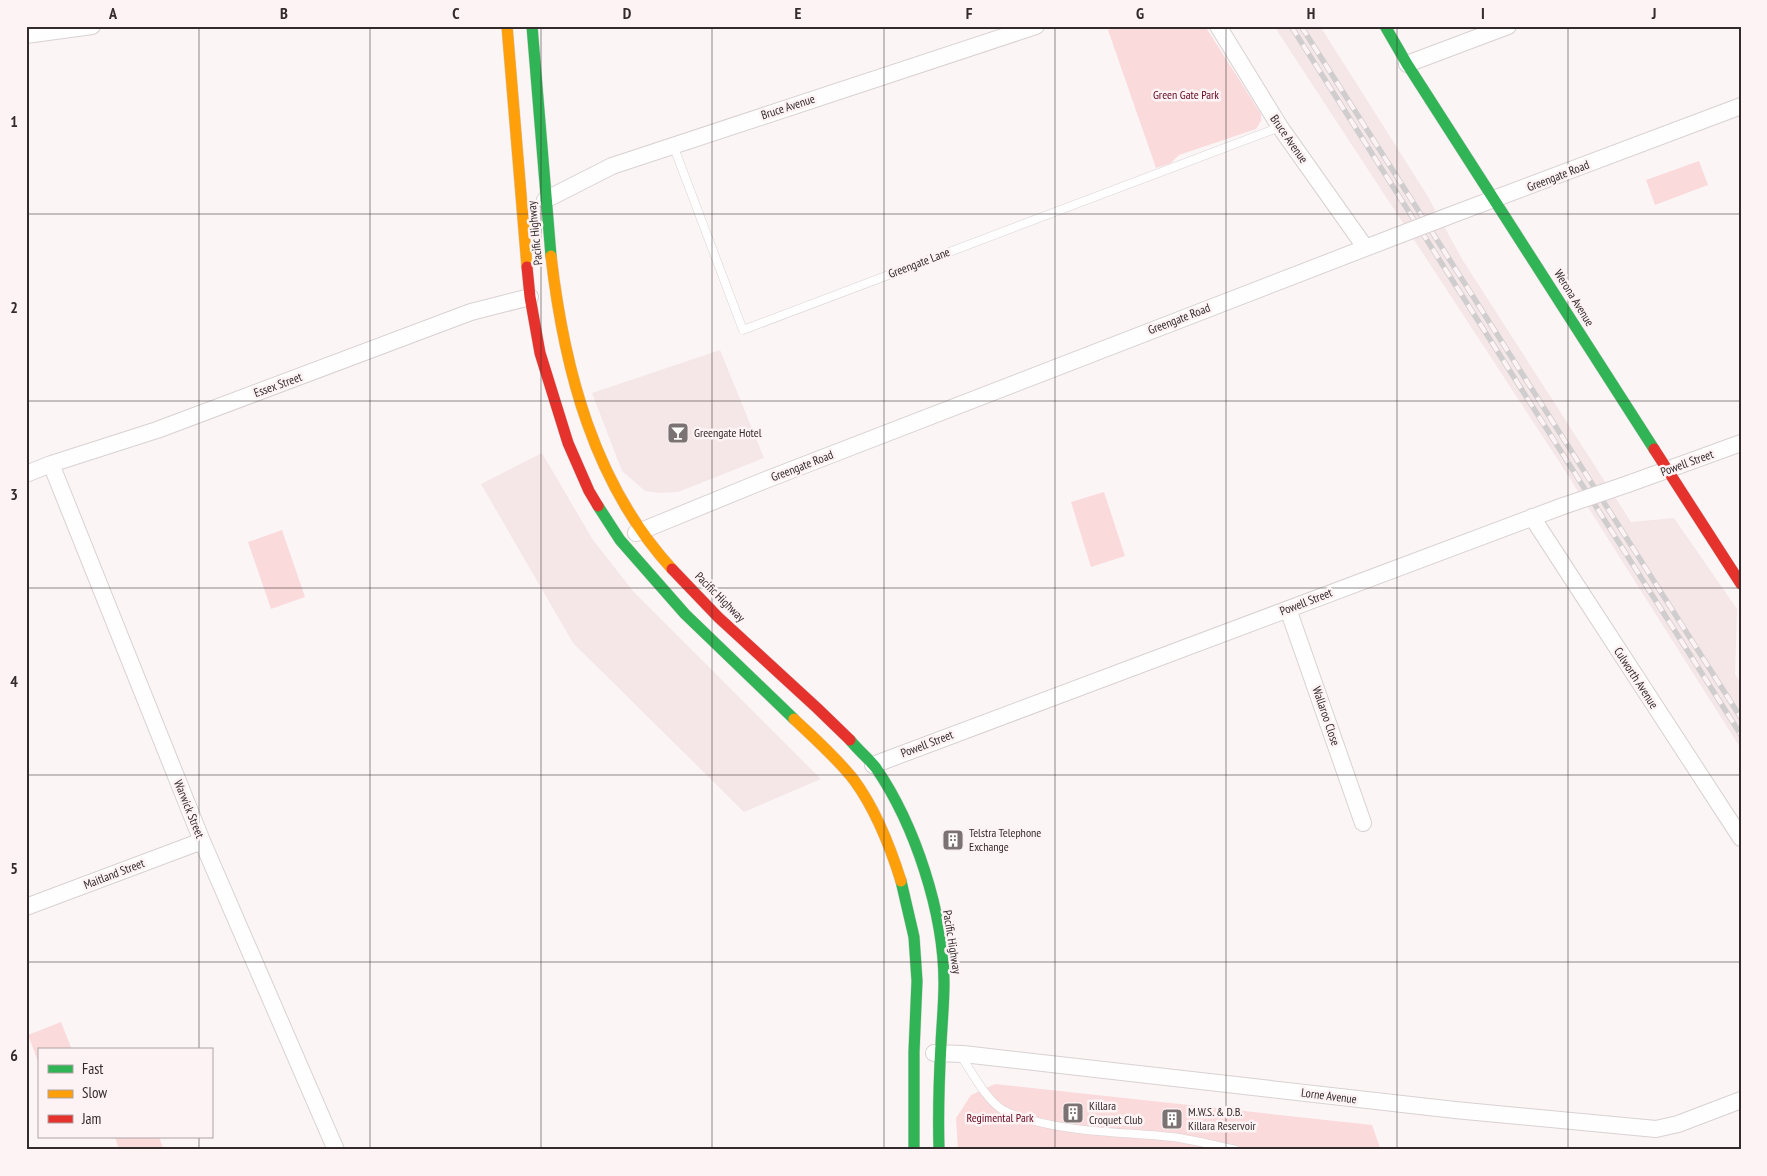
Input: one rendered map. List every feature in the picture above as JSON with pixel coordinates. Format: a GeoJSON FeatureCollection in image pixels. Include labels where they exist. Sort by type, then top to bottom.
{"type":"FeatureCollection","features":[{"type":"Feature","properties":{"kind":"main road","name":"Pacific Highway"},"geometry":{"type":"LineString","coordinates":[[507,26],[530,297],[540,353],[568,443],[589,492],[620,540],[637,561],[685,614],[833,756],[854,780],[874,812],[891,850],[901,881],[914,937],[917,982],[910,1149]]}},
{"type":"Feature","properties":{"kind":"main road","name":"Pacific Highway"},"geometry":{"type":"LineString","coordinates":[[532,26],[545,200],[556,295],[565,348],[592,437],[611,483],[640,531],[693,591],[759,655],[832,721],[873,764],[898,804],[914,842],[935,916],[943,960],[939,1148]]}},
{"type":"Feature","properties":{"kind":"main road","name":"Werona Avenue"},"geometry":{"type":"LineString","coordinates":[[1385,26],[1407,64],[1741,584]]}},
{"type":"Feature","properties":{"kind":"street"},"geometry":{"type":"LineString","coordinates":[[26,35],[92,26]]}},
{"type":"Feature","properties":{"kind":"street","name":"Bruce Avenue"},"geometry":{"type":"LineString","coordinates":[[545,200],[612,166],[1036,26]]}},
{"type":"Feature","properties":{"kind":"street","name":"Bruce Avenue"},"geometry":{"type":"LineString","coordinates":[[1218,26],[1280,127],[1365,247]]}},
{"type":"Feature","properties":{"kind":"street"},"geometry":{"type":"LineString","coordinates":[[1407,64],[1508,26]]}},
{"type":"Feature","properties":{"kind":"street","name":"Greengate Road"},"geometry":{"type":"LineString","coordinates":[[620,540],[781,474],[1365,247],[1496,200],[1741,106]]}},
{"type":"Feature","properties":{"kind":"street","name":"Essex Street"},"geometry":{"type":"LineString","coordinates":[[26,474],[156,430],[471,312],[530,297]]}},
{"type":"Feature","properties":{"kind":"street","name":"Powell Street"},"geometry":{"type":"LineString","coordinates":[[873,764],[1532,517],[1741,444]]}},
{"type":"Feature","properties":{"kind":"street","name":"Warwick Street"},"geometry":{"type":"LineString","coordinates":[[51,464],[202,841],[336,1150]]}},
{"type":"Feature","properties":{"kind":"street","name":"Culworth Avenue"},"geometry":{"type":"LineString","coordinates":[[1532,517],[1741,838]]}},
{"type":"Feature","properties":{"kind":"street","name":"Wallaroo Close"},"geometry":{"type":"LineString","coordinates":[[1288,609],[1363,823]]}},
{"type":"Feature","properties":{"kind":"street","name":"Maitland Street"},"geometry":{"type":"LineString","coordinates":[[26,907],[202,841]]}},
{"type":"Feature","properties":{"kind":"street","name":"Lorne Avenue"},"geometry":{"type":"LineString","coordinates":[[914,1052],[960,1054],[1455,1110],[1656,1129],[1678,1124],[1741,1100]]}},
{"type":"Feature","properties":{"kind":"street"},"geometry":{"type":"LineString","coordinates":[[910,1149],[939,1148]]}},
{"type":"Feature","properties":{"kind":"lane","name":"Greengate Lane"},"geometry":{"type":"LineString","coordinates":[[673,145],[743,330],[1280,127]]}},
{"type":"Feature","properties":{"kind":"lane"},"geometry":{"type":"LineString","coordinates":[[960,1054],[990,1099],[1002,1110],[1015,1116],[1053,1126],[1088,1131],[1172,1137],[1236,1150]]}},
{"type":"Feature","properties":{"kind":"shaded area"},"geometry":{"type":"Polygon","coordinates":[[[1274,26],[1320,26],[1427,195],[1462,259],[1631,522],[1674,518],[1737,609],[1735,674],[1741,684],[1741,749],[1560,463],[1274,26]]]}},
{"type":"Feature","properties":{"kind":"shaded area"},"geometry":{"type":"Polygon","coordinates":[[[720,350],[764,458],[678,492],[658,493],[645,491],[622,471],[592,393],[720,350]]]}},
{"type":"Feature","properties":{"kind":"shaded area"},"geometry":{"type":"Polygon","coordinates":[[[542,453],[593,540],[633,591],[821,779],[744,812],[573,643],[481,484],[542,453]]]}},
{"type":"Feature","properties":{"kind":"green space","name":"Green Gate Park"},"geometry":{"type":"Polygon","coordinates":[[[1120,26],[1205,26],[1261,114],[1261,121],[1256,129],[1179,155],[1171,163],[1156,168],[1108,30],[1120,26]]]}},
{"type":"Feature","properties":{"kind":"green space"},"geometry":{"type":"Polygon","coordinates":[[[1699,161],[1708,185],[1655,205],[1646,180],[1699,161]]]}},
{"type":"Feature","properties":{"kind":"green space"},"geometry":{"type":"Polygon","coordinates":[[[1104,492],[1125,556],[1091,567],[1071,502],[1104,492]]]}},
{"type":"Feature","properties":{"kind":"green space"},"geometry":{"type":"Polygon","coordinates":[[[282,530],[305,597],[271,609],[248,542],[282,530]]]}},
{"type":"Feature","properties":{"kind":"green space"},"geometry":{"type":"Polygon","coordinates":[[[61,1022],[71,1048],[38,1048],[38,1061],[28,1035],[61,1022]]]}},
{"type":"Feature","properties":{"kind":"green space","name":"Regimental Park"},"geometry":{"type":"Polygon","coordinates":[[[995,1084],[1372,1125],[1381,1150],[958,1150],[956,1118],[971,1095],[995,1084]]]}},
{"type":"Feature","properties":{"kind":"green space"},"geometry":{"type":"Polygon","coordinates":[[[115,1138],[159,1138],[164,1150],[119,1150],[115,1138]]]}},
{"type":"Feature","properties":{"kind":"railway"},"geometry":{"type":"LineString","coordinates":[[1291,26],[1741,735]]}},
{"type":"Feature","properties":{"kind":"railway"},"geometry":{"type":"LineString","coordinates":[[1301,26],[1741,718]]}},
{"type":"Feature","properties":{"kind":"traffic: fast"},"geometry":{"type":"LineString","coordinates":[[532,26],[551,256]]}},
{"type":"Feature","properties":{"kind":"traffic: fast"},"geometry":{"type":"LineString","coordinates":[[1385,26],[1407,64],[1654,449]]}},
{"type":"Feature","properties":{"kind":"traffic: fast"},"geometry":{"type":"LineString","coordinates":[[598,506],[620,540],[685,614],[794,719]]}},
{"type":"Feature","properties":{"kind":"traffic: fast"},"geometry":{"type":"LineString","coordinates":[[850,740],[876,768],[890,791],[915,843],[933,899],[943,956],[944,983],[939,1083],[939,1150]]}},
{"type":"Feature","properties":{"kind":"traffic: fast"},"geometry":{"type":"LineString","coordinates":[[901,881],[914,937],[917,981],[914,1052],[914,1150]]}},
{"type":"Feature","properties":{"kind":"traffic: slow"},"geometry":{"type":"LineString","coordinates":[[507,26],[527,267]]}},
{"type":"Feature","properties":{"kind":"traffic: slow"},"geometry":{"type":"LineString","coordinates":[[551,256],[564,341],[587,423],[603,462],[622,500],[645,536],[672,569]]}},
{"type":"Feature","properties":{"kind":"traffic: slow"},"geometry":{"type":"LineString","coordinates":[[794,719],[840,763],[862,792],[882,829],[901,881]]}},
{"type":"Feature","properties":{"kind":"traffic: jam"},"geometry":{"type":"LineString","coordinates":[[527,267],[530,297],[540,353],[568,443],[589,491],[598,506]]}},
{"type":"Feature","properties":{"kind":"traffic: jam"},"geometry":{"type":"LineString","coordinates":[[1654,449],[1741,584]]}},
{"type":"Feature","properties":{"kind":"traffic: jam"},"geometry":{"type":"LineString","coordinates":[[672,569],[718,617],[850,740]]}},
{"type":"Feature","properties":{"kind":"place","name":"Greengate Hotel"},"geometry":{"type":"Point","coordinates":[678,433]}},
{"type":"Feature","properties":{"kind":"place","name":"Telstra Telephone Exchange"},"geometry":{"type":"Point","coordinates":[953,840]}},
{"type":"Feature","properties":{"kind":"place","name":"Killara Croquet Club"},"geometry":{"type":"Point","coordinates":[1073,1113]}},
{"type":"Feature","properties":{"kind":"place","name":"M.W.S. & D.B. Killara Reservoir"},"geometry":{"type":"Point","coordinates":[1172,1119]}}]}
